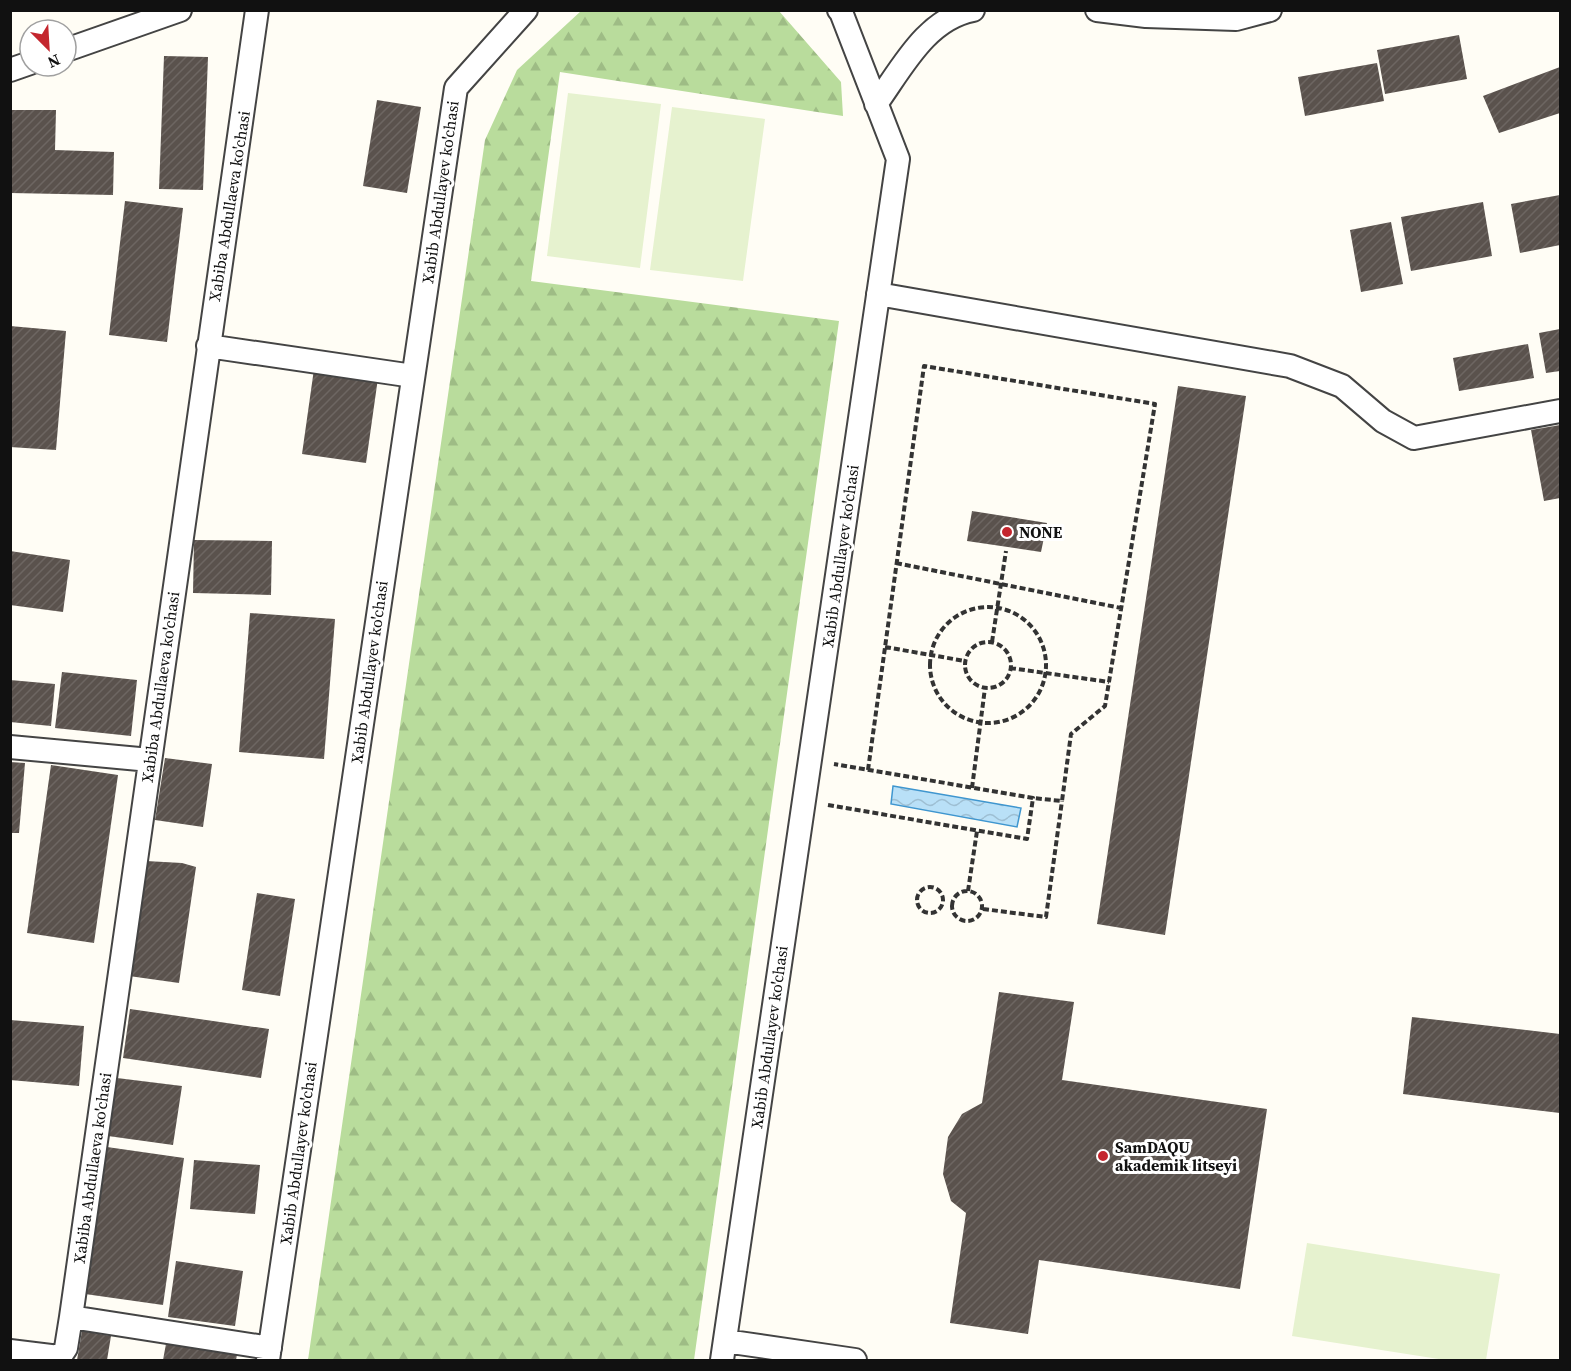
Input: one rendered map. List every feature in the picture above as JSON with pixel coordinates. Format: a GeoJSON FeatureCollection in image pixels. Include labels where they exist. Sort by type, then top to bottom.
{"type":"FeatureCollection","features":[{"type":"Feature","properties":{"kind":"street"},"geometry":{"type":"LineString","coordinates":[[78,46],[180,10]]}},
{"type":"Feature","properties":{"kind":"street","name":"Xabiba Abdullaeva ko'chasi"},"geometry":{"type":"LineString","coordinates":[[59,1359],[66,1348],[71,1317],[257,10]]}},
{"type":"Feature","properties":{"kind":"street"},"geometry":{"type":"LineString","coordinates":[[876,104],[923,39],[945,22],[973,10]]}},
{"type":"Feature","properties":{"kind":"street"},"geometry":{"type":"LineString","coordinates":[[1097,10],[1146,16],[1236,19],[1270,10]]}},
{"type":"Feature","properties":{"kind":"street","name":"Xabib Abdullayev ko'chasi"},"geometry":{"type":"LineString","coordinates":[[723,1351],[898,159],[840,11]]}},
{"type":"Feature","properties":{"kind":"street","name":"Xabib Abdullayev ko'chasi"},"geometry":{"type":"LineString","coordinates":[[269,1354],[456,88],[523,12]]}},
{"type":"Feature","properties":{"kind":"street"},"geometry":{"type":"LineString","coordinates":[[878,294],[1290,366],[1342,386],[1383,421],[1414,438],[1560,411]]}},
{"type":"Feature","properties":{"kind":"street"},"geometry":{"type":"LineString","coordinates":[[208,346],[413,376]]}},
{"type":"Feature","properties":{"kind":"street"},"geometry":{"type":"LineString","coordinates":[[10,747],[150,760]]}},
{"type":"Feature","properties":{"kind":"street"},"geometry":{"type":"LineString","coordinates":[[71,1317],[269,1354]]}},
{"type":"Feature","properties":{"kind":"street"},"geometry":{"type":"LineString","coordinates":[[10,1351],[59,1359]]}},
{"type":"Feature","properties":{"kind":"street"},"geometry":{"type":"LineString","coordinates":[[723,1351],[855,1360]]}},
{"type":"Feature","properties":{"kind":"path"},"geometry":{"type":"LineString","coordinates":[[868,770],[924,366],[1155,404],[1105,706],[1071,734],[1046,917],[983,909]]}},
{"type":"Feature","properties":{"kind":"path"},"geometry":{"type":"LineString","coordinates":[[992,642],[1006,552]]}},
{"type":"Feature","properties":{"kind":"path"},"geometry":{"type":"LineString","coordinates":[[896,563],[1121,608]]}},
{"type":"Feature","properties":{"kind":"path"},"geometry":{"type":"LineString","coordinates":[[997,606],[1018,614],[1033,627],[1043,644],[1047,664],[1043,684],[1034,701],[1019,715],[1000,722],[980,723],[962,718],[946,707],[935,692],[929,674],[930,656],[935,638],[947,623],[963,612],[980,607],[997,606]]}},
{"type":"Feature","properties":{"kind":"path"},"geometry":{"type":"LineString","coordinates":[[985,642],[992,642],[1004,649],[1010,662],[1010,668],[1004,681],[999,685],[985,688],[978,686],[967,676],[965,661],[972,648],[985,642]]}},
{"type":"Feature","properties":{"kind":"path"},"geometry":{"type":"LineString","coordinates":[[885,647],[965,661]]}},
{"type":"Feature","properties":{"kind":"path"},"geometry":{"type":"LineString","coordinates":[[1010,668],[1109,682]]}},
{"type":"Feature","properties":{"kind":"path"},"geometry":{"type":"LineString","coordinates":[[972,788],[985,688]]}},
{"type":"Feature","properties":{"kind":"path"},"geometry":{"type":"LineString","coordinates":[[810,760],[1062,801]]}},
{"type":"Feature","properties":{"kind":"path"},"geometry":{"type":"LineString","coordinates":[[804,801],[1027,839],[1033,798]]}},
{"type":"Feature","properties":{"kind":"path"},"geometry":{"type":"LineString","coordinates":[[968,891],[977,831]]}},
{"type":"Feature","properties":{"kind":"path"},"geometry":{"type":"LineString","coordinates":[[927,888],[939,891],[943,900],[940,908],[933,913],[925,912],[917,903],[920,892],[927,888]]}},
{"type":"Feature","properties":{"kind":"path"},"geometry":{"type":"LineString","coordinates":[[968,891],[981,899],[983,909],[974,920],[963,921],[952,912],[952,902],[958,894],[968,891]]}},
{"type":"Feature","properties":{"kind":"path"},"geometry":{"type":"LineString","coordinates":[[943,900],[952,902]]}},
{"type":"Feature","properties":{"kind":"green space"},"geometry":{"type":"Polygon","coordinates":[[[581,11],[779,11],[841,82],[843,116],[560,72],[531,281],[839,321],[694,1360],[308,1360],[485,140],[517,70],[581,11]]]}},
{"type":"Feature","properties":{"kind":"green space"},"geometry":{"type":"Polygon","coordinates":[[[568,93],[661,104],[640,268],[547,256],[568,93]]]}},
{"type":"Feature","properties":{"kind":"green space"},"geometry":{"type":"Polygon","coordinates":[[[672,107],[765,119],[743,281],[650,270],[672,107]]]}},
{"type":"Feature","properties":{"kind":"green space"},"geometry":{"type":"Polygon","coordinates":[[[1307,1243],[1500,1274],[1486,1360],[1445,1360],[1292,1336],[1307,1243]]]}},
{"type":"Feature","properties":{"kind":"water"},"geometry":{"type":"Polygon","coordinates":[[[893,786],[1021,808],[1017,827],[891,804],[893,786]]]}},
{"type":"Feature","properties":{"kind":"building"},"geometry":{"type":"Polygon","coordinates":[[[1459,35],[1467,79],[1385,94],[1377,50],[1459,35]]]}},
{"type":"Feature","properties":{"kind":"building"},"geometry":{"type":"Polygon","coordinates":[[[164,56],[208,57],[203,190],[159,189],[164,56]]]}},
{"type":"Feature","properties":{"kind":"building"},"geometry":{"type":"Polygon","coordinates":[[[1377,63],[1384,101],[1305,116],[1298,77],[1377,63]]]}},
{"type":"Feature","properties":{"kind":"building"},"geometry":{"type":"Polygon","coordinates":[[[1560,67],[1560,113],[1499,133],[1483,96],[1560,67]]]}},
{"type":"Feature","properties":{"kind":"building"},"geometry":{"type":"Polygon","coordinates":[[[377,100],[421,107],[407,193],[363,186],[377,100]]]}},
{"type":"Feature","properties":{"kind":"building"},"geometry":{"type":"Polygon","coordinates":[[[10,110],[56,110],[55,150],[114,152],[113,195],[10,193],[10,110]]]}},
{"type":"Feature","properties":{"kind":"building"},"geometry":{"type":"Polygon","coordinates":[[[1560,195],[1560,245],[1520,253],[1511,204],[1560,195]]]}},
{"type":"Feature","properties":{"kind":"building"},"geometry":{"type":"Polygon","coordinates":[[[125,201],[183,208],[167,342],[109,335],[125,201]]]}},
{"type":"Feature","properties":{"kind":"building"},"geometry":{"type":"Polygon","coordinates":[[[1483,202],[1492,256],[1411,271],[1401,217],[1483,202]]]}},
{"type":"Feature","properties":{"kind":"building"},"geometry":{"type":"Polygon","coordinates":[[[1391,222],[1403,284],[1361,292],[1350,230],[1391,222]]]}},
{"type":"Feature","properties":{"kind":"building"},"geometry":{"type":"Polygon","coordinates":[[[10,326],[66,331],[56,450],[10,447],[10,326]]]}},
{"type":"Feature","properties":{"kind":"building"},"geometry":{"type":"Polygon","coordinates":[[[1560,329],[1560,371],[1546,373],[1539,333],[1560,329]]]}},
{"type":"Feature","properties":{"kind":"building"},"geometry":{"type":"Polygon","coordinates":[[[1528,344],[1534,378],[1459,391],[1453,358],[1528,344]]]}},
{"type":"Feature","properties":{"kind":"building"},"geometry":{"type":"Polygon","coordinates":[[[314,369],[378,378],[366,463],[302,454],[314,369]]]}},
{"type":"Feature","properties":{"kind":"building"},"geometry":{"type":"Polygon","coordinates":[[[1178,386],[1246,396],[1165,935],[1097,924],[1178,386]]]}},
{"type":"Feature","properties":{"kind":"building"},"geometry":{"type":"Polygon","coordinates":[[[1560,425],[1560,498],[1544,501],[1531,430],[1560,425]]]}},
{"type":"Feature","properties":{"kind":"building","name":"NONE"},"geometry":{"type":"Polygon","coordinates":[[[972,511],[1047,523],[1041,552],[967,541],[972,511]]]}},
{"type":"Feature","properties":{"kind":"building"},"geometry":{"type":"Polygon","coordinates":[[[194,540],[272,541],[271,595],[193,593],[194,540]]]}},
{"type":"Feature","properties":{"kind":"building"},"geometry":{"type":"Polygon","coordinates":[[[10,551],[70,560],[63,612],[10,605],[10,551]]]}},
{"type":"Feature","properties":{"kind":"building"},"geometry":{"type":"Polygon","coordinates":[[[250,613],[335,619],[324,759],[239,752],[250,613]]]}},
{"type":"Feature","properties":{"kind":"building"},"geometry":{"type":"Polygon","coordinates":[[[62,672],[137,680],[131,736],[55,728],[62,672]]]}},
{"type":"Feature","properties":{"kind":"building"},"geometry":{"type":"Polygon","coordinates":[[[10,680],[55,684],[51,726],[10,722],[10,680]]]}},
{"type":"Feature","properties":{"kind":"building"},"geometry":{"type":"Polygon","coordinates":[[[165,758],[212,764],[203,827],[155,820],[165,758]]]}},
{"type":"Feature","properties":{"kind":"building"},"geometry":{"type":"Polygon","coordinates":[[[10,762],[25,763],[19,833],[10,833],[10,762]]]}},
{"type":"Feature","properties":{"kind":"building"},"geometry":{"type":"Polygon","coordinates":[[[51,765],[118,775],[94,943],[27,933],[51,765]]]}},
{"type":"Feature","properties":{"kind":"building"},"geometry":{"type":"Polygon","coordinates":[[[146,861],[182,863],[196,867],[179,983],[129,976],[146,861]]]}},
{"type":"Feature","properties":{"kind":"building"},"geometry":{"type":"Polygon","coordinates":[[[257,893],[295,899],[280,996],[242,990],[257,893]]]}},
{"type":"Feature","properties":{"kind":"building","name":"SamDAQU akademik litseyi"},"geometry":{"type":"Polygon","coordinates":[[[999,992],[1074,1002],[1062,1080],[1267,1109],[1240,1289],[1039,1260],[1028,1334],[950,1323],[966,1213],[951,1201],[943,1174],[948,1137],[962,1114],[982,1103],[999,992]]]}},
{"type":"Feature","properties":{"kind":"building"},"geometry":{"type":"Polygon","coordinates":[[[130,1009],[269,1029],[261,1078],[123,1058],[130,1009]]]}},
{"type":"Feature","properties":{"kind":"building"},"geometry":{"type":"Polygon","coordinates":[[[1412,1017],[1560,1034],[1560,1113],[1403,1094],[1412,1017]]]}},
{"type":"Feature","properties":{"kind":"building"},"geometry":{"type":"Polygon","coordinates":[[[10,1020],[84,1026],[79,1086],[10,1080],[10,1020]]]}},
{"type":"Feature","properties":{"kind":"building"},"geometry":{"type":"Polygon","coordinates":[[[117,1078],[182,1086],[173,1145],[108,1136],[117,1078]]]}},
{"type":"Feature","properties":{"kind":"building"},"geometry":{"type":"Polygon","coordinates":[[[107,1147],[184,1158],[163,1305],[85,1294],[107,1147]]]}},
{"type":"Feature","properties":{"kind":"building"},"geometry":{"type":"Polygon","coordinates":[[[194,1160],[260,1165],[255,1214],[190,1209],[194,1160]]]}},
{"type":"Feature","properties":{"kind":"building"},"geometry":{"type":"Polygon","coordinates":[[[176,1261],[243,1271],[235,1326],[168,1317],[176,1261]]]}},
{"type":"Feature","properties":{"kind":"building"},"geometry":{"type":"Polygon","coordinates":[[[82,1331],[111,1336],[107,1360],[77,1360],[82,1331]]]}},
{"type":"Feature","properties":{"kind":"building"},"geometry":{"type":"Polygon","coordinates":[[[168,1333],[239,1345],[236,1360],[163,1360],[168,1333]]]}},
{"type":"Feature","properties":{"kind":"place","name":"NONE"},"geometry":{"type":"Point","coordinates":[1007,532]}},
{"type":"Feature","properties":{"kind":"place","name":"SamDAQU akademik litseyi"},"geometry":{"type":"Point","coordinates":[1103,1156]}}]}
